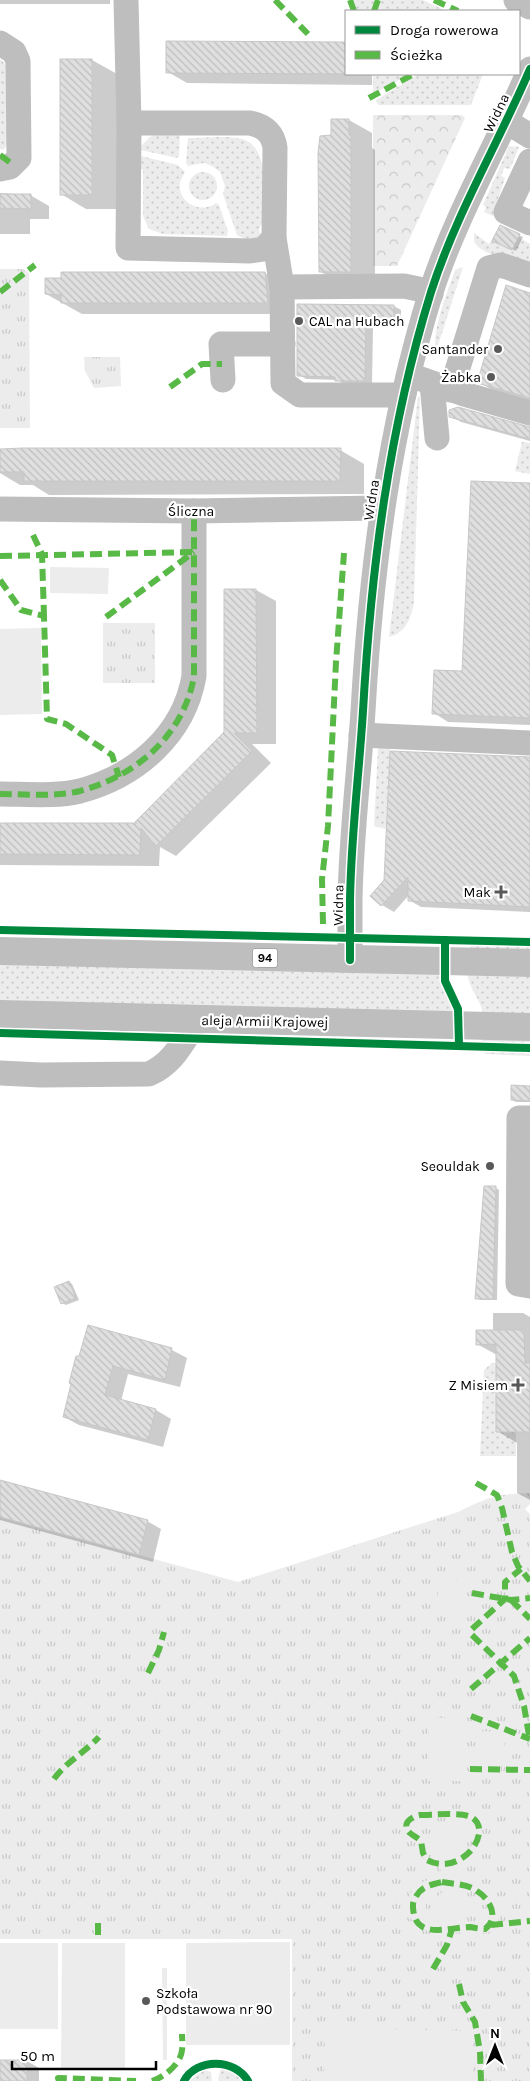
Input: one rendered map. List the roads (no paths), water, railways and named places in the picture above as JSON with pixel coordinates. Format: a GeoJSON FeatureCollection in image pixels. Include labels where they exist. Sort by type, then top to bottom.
{"type":"FeatureCollection","features":[{"type":"Feature","properties":{"kind":"main road","name":"94"},"geometry":{"type":"LineString","coordinates":[[0,952],[530,964]]}},
{"type":"Feature","properties":{"kind":"main road","name":"aleja Armii Krajowej"},"geometry":{"type":"LineString","coordinates":[[0,1014],[530,1027]]}},
{"type":"Feature","properties":{"kind":"street"},"geometry":{"type":"LineString","coordinates":[[126,0],[128,248],[250,251],[264,249],[274,238]]}},
{"type":"Feature","properties":{"kind":"street"},"geometry":{"type":"LineString","coordinates":[[516,0],[530,7]]}},
{"type":"Feature","properties":{"kind":"street"},"geometry":{"type":"LineString","coordinates":[[0,42],[10,48],[18,61],[20,154],[16,162],[10,167],[0,169]]}},
{"type":"Feature","properties":{"kind":"street","name":"Widna"},"geometry":{"type":"LineString","coordinates":[[350,960],[350,899],[367,644],[381,508],[406,386],[431,294],[466,204],[507,122],[530,69]]}},
{"type":"Feature","properties":{"kind":"street"},"geometry":{"type":"LineString","coordinates":[[507,122],[530,136]]}},
{"type":"Feature","properties":{"kind":"street"},"geometry":{"type":"LineString","coordinates":[[128,123],[250,123],[268,130],[274,138],[274,238],[282,287],[283,383],[300,394],[396,396],[406,386],[441,387],[530,413]]}},
{"type":"Feature","properties":{"kind":"street"},"geometry":{"type":"LineString","coordinates":[[524,224],[506,212],[530,161]]}},
{"type":"Feature","properties":{"kind":"street"},"geometry":{"type":"LineString","coordinates":[[437,438],[441,387],[489,268],[501,265],[530,275]]}},
{"type":"Feature","properties":{"kind":"street"},"geometry":{"type":"LineString","coordinates":[[282,287],[404,286],[423,290],[431,294]]}},
{"type":"Feature","properties":{"kind":"street"},"geometry":{"type":"LineString","coordinates":[[223,380],[222,344],[283,344]]}},
{"type":"Feature","properties":{"kind":"street","name":"Śliczna"},"geometry":{"type":"LineString","coordinates":[[0,510],[194,511],[381,508]]}},
{"type":"Feature","properties":{"kind":"street"},"geometry":{"type":"LineString","coordinates":[[0,794],[40,795],[79,791],[119,777],[149,755],[174,727],[190,698],[194,676],[194,511]]}},
{"type":"Feature","properties":{"kind":"street"},"geometry":{"type":"LineString","coordinates":[[361,735],[530,743]]}},
{"type":"Feature","properties":{"kind":"street"},"geometry":{"type":"LineString","coordinates":[[0,1073],[41,1075],[148,1074],[170,1061],[198,1019]]}},
{"type":"Feature","properties":{"kind":"street"},"geometry":{"type":"LineString","coordinates":[[530,1118],[519,1118],[518,1284],[530,1286]]}},
{"type":"Feature","properties":{"kind":"place","name":"CAL na Hubach"},"geometry":{"type":"Point","coordinates":[299,321]}},
{"type":"Feature","properties":{"kind":"place","name":"Santander"},"geometry":{"type":"Point","coordinates":[498,349]}},
{"type":"Feature","properties":{"kind":"place","name":"Żabka"},"geometry":{"type":"Point","coordinates":[491,377]}},
{"type":"Feature","properties":{"kind":"place","name":"Mak"},"geometry":{"type":"Point","coordinates":[501,892]}},
{"type":"Feature","properties":{"kind":"place","name":"Seouldak"},"geometry":{"type":"Point","coordinates":[490,1166]}},
{"type":"Feature","properties":{"kind":"place","name":"Z Misiem"},"geometry":{"type":"Point","coordinates":[518,1385]}},
{"type":"Feature","properties":{"kind":"place","name":"Szkoła Podstawowa nr 90"},"geometry":{"type":"Point","coordinates":[146,2001]}}]}
